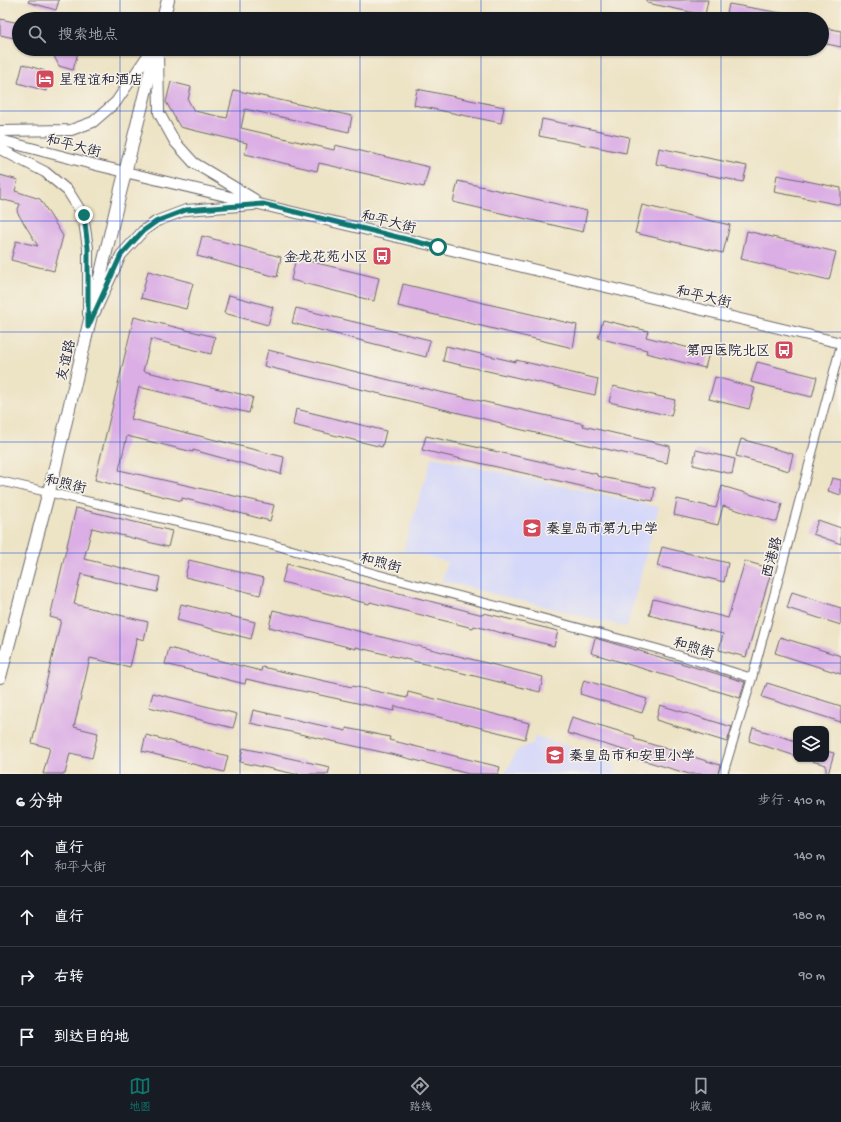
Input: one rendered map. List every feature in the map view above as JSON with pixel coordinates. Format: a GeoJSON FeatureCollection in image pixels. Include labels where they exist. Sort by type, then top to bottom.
{"type":"FeatureCollection","features":[{"type":"Feature","properties":{"kind":"highway"},"geometry":{"type":"LineString","coordinates":[[165,12],[168,0]]}},
{"type":"Feature","properties":{"kind":"highway","name":"友谊路"},"geometry":{"type":"LineString","coordinates":[[0,677],[49,492],[125,171],[155,56]]}},
{"type":"Feature","properties":{"kind":"main road"},"geometry":{"type":"LineString","coordinates":[[0,131],[71,130],[93,122],[116,102],[147,56]]}},
{"type":"Feature","properties":{"kind":"main road"},"geometry":{"type":"LineString","coordinates":[[157,56],[159,113],[175,142],[194,163],[263,204]]}},
{"type":"Feature","properties":{"kind":"main road","name":"和平大街"},"geometry":{"type":"LineString","coordinates":[[0,140],[841,344]]}},
{"type":"Feature","properties":{"kind":"main road"},"geometry":{"type":"LineString","coordinates":[[0,149],[44,172],[68,190],[84,215],[88,248],[88,327]]}},
{"type":"Feature","properties":{"kind":"main road"},"geometry":{"type":"LineString","coordinates":[[88,327],[121,255],[143,231],[157,221],[186,210],[263,204]]}},
{"type":"Feature","properties":{"kind":"street","name":"西港路"},"geometry":{"type":"LineString","coordinates":[[723,774],[752,678],[841,344]]}},
{"type":"Feature","properties":{"kind":"street","name":"和煦街"},"geometry":{"type":"LineString","coordinates":[[0,481],[271,544],[376,574],[658,649],[752,678]]}},
{"type":"Feature","properties":{"kind":"shaded area","name":"秦皇岛市第九中学"},"geometry":{"type":"Polygon","coordinates":[[[432,457],[659,507],[627,627],[442,581],[447,562],[403,550],[432,457]]]}},
{"type":"Feature","properties":{"kind":"shaded area","name":"秦皇岛市和安里小学"},"geometry":{"type":"Polygon","coordinates":[[[535,736],[611,760],[615,766],[616,774],[505,774],[516,751],[533,743],[535,736]]]}},
{"type":"Feature","properties":{"kind":"building"},"geometry":{"type":"Polygon","coordinates":[[[29,0],[59,0],[56,10],[28,2],[29,0]]]}},
{"type":"Feature","properties":{"kind":"building"},"geometry":{"type":"Polygon","coordinates":[[[647,0],[708,0],[706,12],[690,12],[647,3],[647,0]]]}},
{"type":"Feature","properties":{"kind":"building"},"geometry":{"type":"Polygon","coordinates":[[[729,4],[776,12],[727,12],[729,4]]]}},
{"type":"Feature","properties":{"kind":"building"},"geometry":{"type":"Polygon","coordinates":[[[0,19],[12,22],[12,38],[0,35],[0,19]]]}},
{"type":"Feature","properties":{"kind":"building"},"geometry":{"type":"Polygon","coordinates":[[[829,28],[841,31],[841,47],[829,44],[829,28]]]}},
{"type":"Feature","properties":{"kind":"building"},"geometry":{"type":"Polygon","coordinates":[[[54,56],[77,56],[73,70],[59,66],[54,56]]]}},
{"type":"Feature","properties":{"kind":"building"},"geometry":{"type":"Polygon","coordinates":[[[23,64],[45,71],[49,77],[46,91],[18,83],[23,64]]]}},
{"type":"Feature","properties":{"kind":"building"},"geometry":{"type":"Polygon","coordinates":[[[171,82],[191,87],[188,100],[194,111],[227,118],[234,90],[352,116],[349,132],[245,109],[241,128],[334,150],[335,145],[429,167],[424,187],[319,163],[317,171],[245,154],[247,143],[180,127],[166,102],[171,82]]]}},
{"type":"Feature","properties":{"kind":"building"},"geometry":{"type":"Polygon","coordinates":[[[417,89],[504,107],[501,123],[414,105],[417,89]]]}},
{"type":"Feature","properties":{"kind":"building"},"geometry":{"type":"Polygon","coordinates":[[[542,119],[629,137],[626,153],[539,136],[542,119]]]}},
{"type":"Feature","properties":{"kind":"building"},"geometry":{"type":"Polygon","coordinates":[[[659,148],[747,166],[743,182],[656,164],[659,148]]]}},
{"type":"Feature","properties":{"kind":"building"},"geometry":{"type":"Polygon","coordinates":[[[0,175],[18,180],[15,191],[40,199],[63,236],[54,271],[11,260],[16,241],[38,246],[17,212],[20,204],[0,199],[0,175]]]}},
{"type":"Feature","properties":{"kind":"building"},"geometry":{"type":"Polygon","coordinates":[[[777,175],[841,188],[841,205],[774,192],[777,175]]]}},
{"type":"Feature","properties":{"kind":"building"},"geometry":{"type":"Polygon","coordinates":[[[458,181],[587,211],[583,232],[453,202],[458,181]]]}},
{"type":"Feature","properties":{"kind":"building"},"geometry":{"type":"Polygon","coordinates":[[[642,205],[730,225],[723,253],[635,233],[642,205]]]}},
{"type":"Feature","properties":{"kind":"building"},"geometry":{"type":"Polygon","coordinates":[[[747,231],[836,252],[829,280],[741,259],[747,231]]]}},
{"type":"Feature","properties":{"kind":"building"},"geometry":{"type":"Polygon","coordinates":[[[202,236],[281,257],[277,277],[197,256],[202,236]]]}},
{"type":"Feature","properties":{"kind":"building"},"geometry":{"type":"Polygon","coordinates":[[[296,258],[379,278],[374,301],[291,280],[296,258]]]}},
{"type":"Feature","properties":{"kind":"building"},"geometry":{"type":"Polygon","coordinates":[[[148,271],[193,283],[186,309],[141,298],[148,271]]]}},
{"type":"Feature","properties":{"kind":"building"},"geometry":{"type":"Polygon","coordinates":[[[403,284],[577,325],[573,348],[398,306],[403,284]]]}},
{"type":"Feature","properties":{"kind":"building"},"geometry":{"type":"Polygon","coordinates":[[[229,295],[273,307],[268,325],[224,313],[229,295]]]}},
{"type":"Feature","properties":{"kind":"building"},"geometry":{"type":"Polygon","coordinates":[[[296,308],[430,340],[426,357],[292,323],[296,308]]]}},
{"type":"Feature","properties":{"kind":"building"},"geometry":{"type":"Polygon","coordinates":[[[134,317],[215,337],[211,354],[151,339],[143,371],[253,397],[249,413],[139,387],[131,419],[284,457],[281,474],[193,450],[193,452],[127,436],[119,470],[274,505],[270,521],[182,498],[182,501],[95,480],[134,317]]]}},
{"type":"Feature","properties":{"kind":"building"},"geometry":{"type":"Polygon","coordinates":[[[603,320],[648,331],[646,337],[709,353],[705,368],[646,353],[647,350],[598,338],[603,320]]]}},
{"type":"Feature","properties":{"kind":"building"},"geometry":{"type":"Polygon","coordinates":[[[446,346],[598,379],[595,395],[443,361],[446,346]]]}},
{"type":"Feature","properties":{"kind":"building"},"geometry":{"type":"Polygon","coordinates":[[[268,350],[422,388],[584,424],[583,426],[670,446],[667,463],[501,425],[501,423],[264,366],[268,350]]]}},
{"type":"Feature","properties":{"kind":"building"},"geometry":{"type":"Polygon","coordinates":[[[757,362],[817,377],[812,397],[751,382],[757,362]]]}},
{"type":"Feature","properties":{"kind":"building"},"geometry":{"type":"Polygon","coordinates":[[[715,377],[755,388],[749,409],[709,399],[715,377]]]}},
{"type":"Feature","properties":{"kind":"building"},"geometry":{"type":"Polygon","coordinates":[[[613,386],[675,400],[671,416],[609,402],[613,386]]]}},
{"type":"Feature","properties":{"kind":"building"},"geometry":{"type":"Polygon","coordinates":[[[296,409],[386,431],[382,447],[293,425],[296,409]]]}},
{"type":"Feature","properties":{"kind":"building"},"geometry":{"type":"Polygon","coordinates":[[[426,436],[655,488],[653,501],[422,450],[426,436]]]}},
{"type":"Feature","properties":{"kind":"building"},"geometry":{"type":"Polygon","coordinates":[[[741,439],[793,454],[789,471],[736,456],[741,439]]]}},
{"type":"Feature","properties":{"kind":"building"},"geometry":{"type":"Polygon","coordinates":[[[696,450],[735,459],[732,474],[693,465],[696,450]]]}},
{"type":"Feature","properties":{"kind":"building"},"geometry":{"type":"Polygon","coordinates":[[[832,478],[841,480],[841,495],[828,491],[832,478]]]}},
{"type":"Feature","properties":{"kind":"building"},"geometry":{"type":"Polygon","coordinates":[[[722,486],[782,504],[777,522],[723,506],[718,525],[674,515],[677,499],[716,508],[722,486]]]}},
{"type":"Feature","properties":{"kind":"building"},"geometry":{"type":"Polygon","coordinates":[[[76,508],[172,531],[168,547],[92,528],[84,559],[160,577],[157,592],[81,574],[74,604],[148,622],[144,640],[137,638],[130,667],[90,658],[74,727],[98,733],[92,758],[70,753],[65,774],[43,774],[50,748],[32,743],[61,620],[50,617],[76,508]]]}},
{"type":"Feature","properties":{"kind":"building"},"geometry":{"type":"Polygon","coordinates":[[[818,520],[841,528],[841,544],[813,534],[818,520]]]}},
{"type":"Feature","properties":{"kind":"building"},"geometry":{"type":"Polygon","coordinates":[[[662,547],[728,563],[724,582],[657,566],[662,547]]]}},
{"type":"Feature","properties":{"kind":"building"},"geometry":{"type":"Polygon","coordinates":[[[189,560],[264,578],[260,595],[185,577],[189,560]]]}},
{"type":"Feature","properties":{"kind":"building"},"geometry":{"type":"Polygon","coordinates":[[[745,561],[772,569],[746,657],[719,650],[723,634],[649,615],[653,599],[728,618],[745,561]]]}},
{"type":"Feature","properties":{"kind":"building"},"geometry":{"type":"Polygon","coordinates":[[[287,564],[483,615],[484,613],[558,631],[554,646],[474,626],[473,628],[370,602],[369,604],[282,582],[287,564]]]}},
{"type":"Feature","properties":{"kind":"building"},"geometry":{"type":"Polygon","coordinates":[[[792,592],[841,608],[841,625],[787,608],[792,592]]]}},
{"type":"Feature","properties":{"kind":"building"},"geometry":{"type":"Polygon","coordinates":[[[181,604],[255,622],[251,639],[177,620],[181,604]]]}},
{"type":"Feature","properties":{"kind":"building"},"geometry":{"type":"Polygon","coordinates":[[[273,610],[543,677],[540,692],[269,627],[273,610]]]}},
{"type":"Feature","properties":{"kind":"building"},"geometry":{"type":"Polygon","coordinates":[[[780,637],[841,656],[841,674],[775,653],[780,637]]]}},
{"type":"Feature","properties":{"kind":"building"},"geometry":{"type":"Polygon","coordinates":[[[595,638],[745,682],[740,698],[591,653],[595,638]]]}},
{"type":"Feature","properties":{"kind":"building"},"geometry":{"type":"Polygon","coordinates":[[[169,648],[261,671],[262,667],[407,698],[408,692],[529,723],[525,739],[395,706],[394,711],[246,679],[245,684],[165,664],[169,648]]]}},
{"type":"Feature","properties":{"kind":"building"},"geometry":{"type":"Polygon","coordinates":[[[584,680],[647,699],[642,713],[580,694],[584,680]]]}},
{"type":"Feature","properties":{"kind":"building"},"geometry":{"type":"Polygon","coordinates":[[[767,683],[841,706],[841,722],[762,697],[767,683]]]}},
{"type":"Feature","properties":{"kind":"building"},"geometry":{"type":"Polygon","coordinates":[[[153,693],[237,714],[233,728],[149,707],[153,693]]]}},
{"type":"Feature","properties":{"kind":"building"},"geometry":{"type":"Polygon","coordinates":[[[660,705],[732,727],[727,742],[656,720],[660,705]]]}},
{"type":"Feature","properties":{"kind":"building"},"geometry":{"type":"Polygon","coordinates":[[[253,710],[346,731],[346,728],[390,737],[389,740],[500,767],[498,774],[469,774],[395,755],[250,723],[253,710]]]}},
{"type":"Feature","properties":{"kind":"building"},"geometry":{"type":"Polygon","coordinates":[[[572,717],[635,736],[634,739],[720,765],[718,774],[689,774],[639,759],[640,755],[567,733],[572,717]]]}},
{"type":"Feature","properties":{"kind":"building"},"geometry":{"type":"Polygon","coordinates":[[[753,728],[793,740],[793,755],[749,741],[753,728]]]}},
{"type":"Feature","properties":{"kind":"building"},"geometry":{"type":"Polygon","coordinates":[[[146,735],[228,756],[224,772],[142,751],[146,735]]]}},
{"type":"Feature","properties":{"kind":"building"},"geometry":{"type":"Polygon","coordinates":[[[243,748],[330,767],[328,774],[295,774],[240,762],[243,748]]]}},
{"type":"Feature","properties":{"kind":"building"},"geometry":{"type":"Polygon","coordinates":[[[829,752],[834,753],[828,774],[826,774],[826,765],[816,762],[829,762],[829,752]]]}},
{"type":"Feature","properties":{"kind":"place","name":"星程谊和酒店"},"geometry":{"type":"Point","coordinates":[45,79]}},
{"type":"Feature","properties":{"kind":"place","name":"金龙花苑小区"},"geometry":{"type":"Point","coordinates":[382,256]}},
{"type":"Feature","properties":{"kind":"place","name":"第四医院北区"},"geometry":{"type":"Point","coordinates":[784,350]}},
{"type":"Feature","properties":{"kind":"place","name":"秦皇岛市第九中学"},"geometry":{"type":"Point","coordinates":[532,528]}},
{"type":"Feature","properties":{"kind":"place","name":"秦皇岛市和安里小学"},"geometry":{"type":"Point","coordinates":[555,755]}},
{"type":"Feature","properties":{"kind":"route"},"geometry":{"type":"LineString","coordinates":[[84,215],[88,248],[88,327],[121,255],[143,231],[157,221],[186,210],[263,204],[438,247]]}}]}
